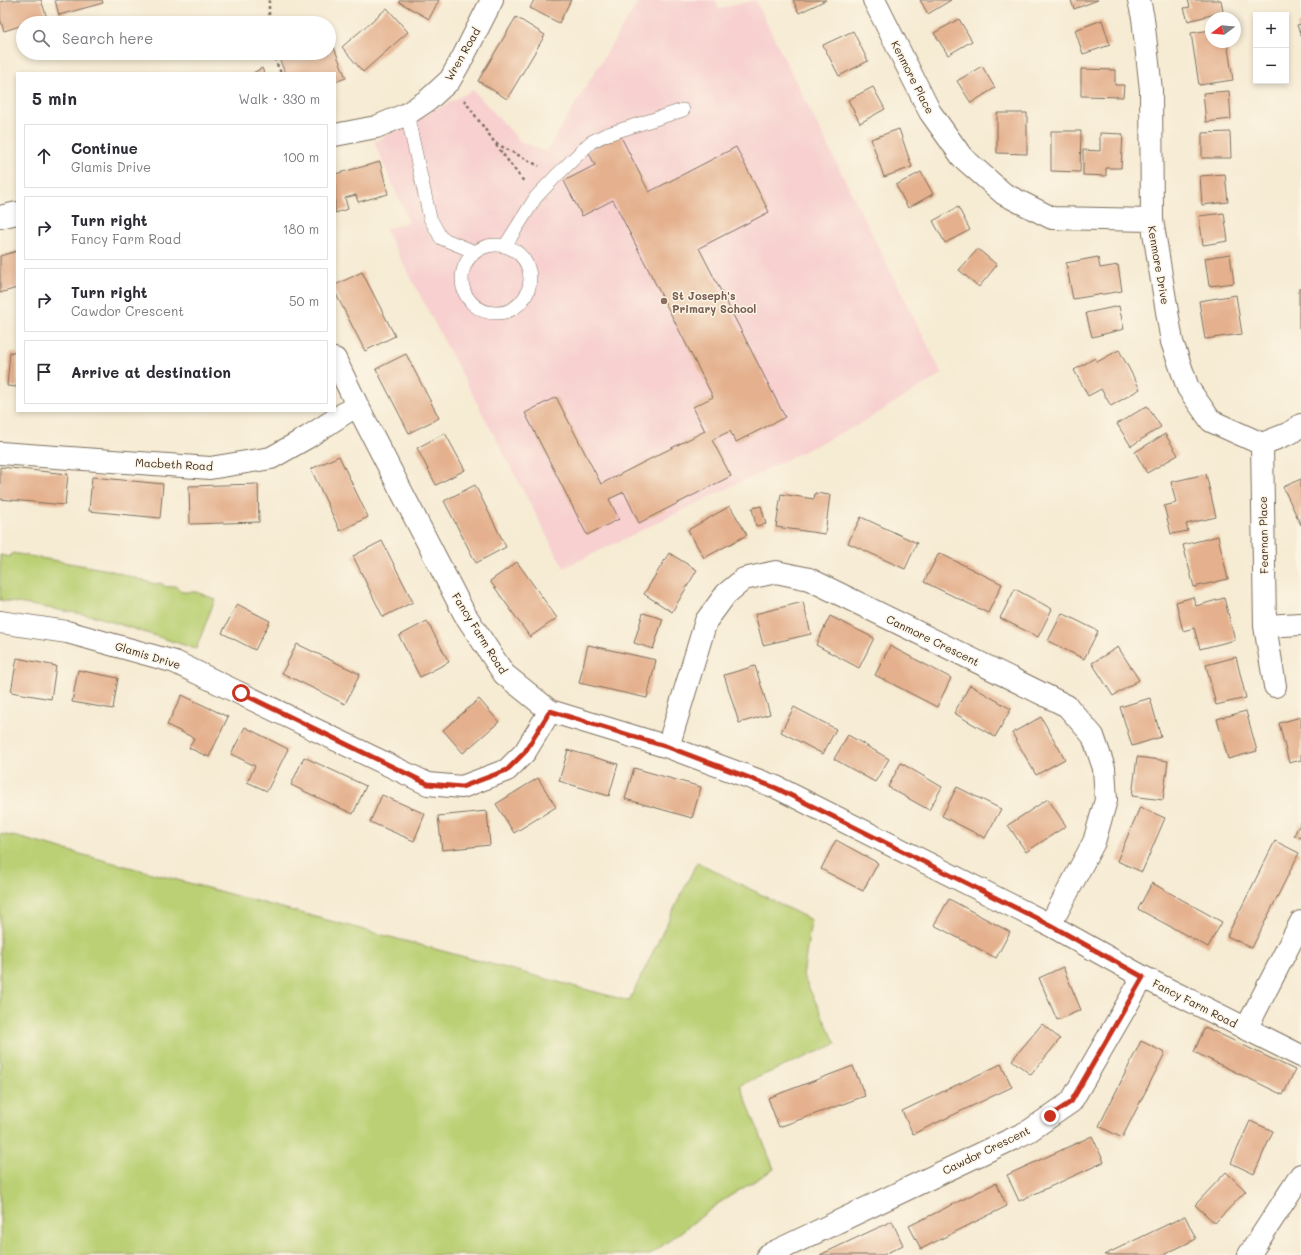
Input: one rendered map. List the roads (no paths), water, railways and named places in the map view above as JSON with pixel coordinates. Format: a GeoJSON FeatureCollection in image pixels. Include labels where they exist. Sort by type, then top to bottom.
{"type":"FeatureCollection","features":[{"type":"Feature","properties":{"kind":"street","name":"Wren Road"},"geometry":{"type":"LineString","coordinates":[[336,135],[376,127],[407,114],[428,100],[450,80],[492,0]]}},
{"type":"Feature","properties":{"kind":"street","name":"Kenmore Place"},"geometry":{"type":"LineString","coordinates":[[874,0],[930,112],[962,157],[1004,194],[1052,218],[1152,220]]}},
{"type":"Feature","properties":{"kind":"street","name":"Kenmore Drive"},"geometry":{"type":"LineString","coordinates":[[1139,0],[1143,18],[1151,90],[1152,220],[1172,342],[1188,388],[1212,421],[1262,444]]}},
{"type":"Feature","properties":{"kind":"street"},"geometry":{"type":"LineString","coordinates":[[0,217],[16,213]]}},
{"type":"Feature","properties":{"kind":"street","name":"Fancy Farm Road"},"geometry":{"type":"LineString","coordinates":[[336,361],[464,613],[504,674],[550,711],[668,747],[776,788],[1050,925],[1143,977],[1301,1056]]}},
{"type":"Feature","properties":{"kind":"street","name":"Macbeth Road"},"geometry":{"type":"LineString","coordinates":[[0,453],[210,468],[271,458],[308,437],[357,405]]}},
{"type":"Feature","properties":{"kind":"street"},"geometry":{"type":"LineString","coordinates":[[1262,444],[1290,433],[1301,425]]}},
{"type":"Feature","properties":{"kind":"street","name":"Fearnan Place"},"geometry":{"type":"LineString","coordinates":[[1262,444],[1265,626],[1275,686]]}},
{"type":"Feature","properties":{"kind":"street","name":"Canmore Crescent"},"geometry":{"type":"LineString","coordinates":[[668,747],[706,621],[726,594],[744,580],[776,572],[809,579],[1067,706],[1093,736],[1104,768],[1106,800],[1094,842],[1050,925]]}},
{"type":"Feature","properties":{"kind":"street","name":"Glamis Drive"},"geometry":{"type":"LineString","coordinates":[[0,622],[67,632],[175,662],[428,784],[462,787],[507,770],[525,752],[550,711]]}},
{"type":"Feature","properties":{"kind":"street"},"geometry":{"type":"LineString","coordinates":[[1265,626],[1301,624]]}},
{"type":"Feature","properties":{"kind":"street"},"geometry":{"type":"LineString","coordinates":[[1246,1029],[1301,922]]}},
{"type":"Feature","properties":{"kind":"street","name":"Cawdor Crescent"},"geometry":{"type":"LineString","coordinates":[[768,1255],[1029,1131],[1071,1102],[1143,977]]}},
{"type":"Feature","properties":{"kind":"street"},"geometry":{"type":"LineString","coordinates":[[1249,1255],[1301,1175]]}},
{"type":"Feature","properties":{"kind":"lane"},"geometry":{"type":"LineString","coordinates":[[505,246],[536,197],[591,142],[605,135],[684,110]]}},
{"type":"Feature","properties":{"kind":"lane"},"geometry":{"type":"LineString","coordinates":[[407,114],[430,218],[441,238],[475,252]]}},
{"type":"Feature","properties":{"kind":"lane"},"geometry":{"type":"LineString","coordinates":[[487,246],[505,246],[520,255],[525,262],[529,271],[530,282],[527,291],[522,300],[515,306],[500,312],[490,312],[480,309],[473,304],[467,296],[462,280],[463,270],[467,261],[475,252],[487,246]]}},
{"type":"Feature","properties":{"kind":"place","name":"St Joseph's Primary School"},"geometry":{"type":"Point","coordinates":[664,301]}}]}
